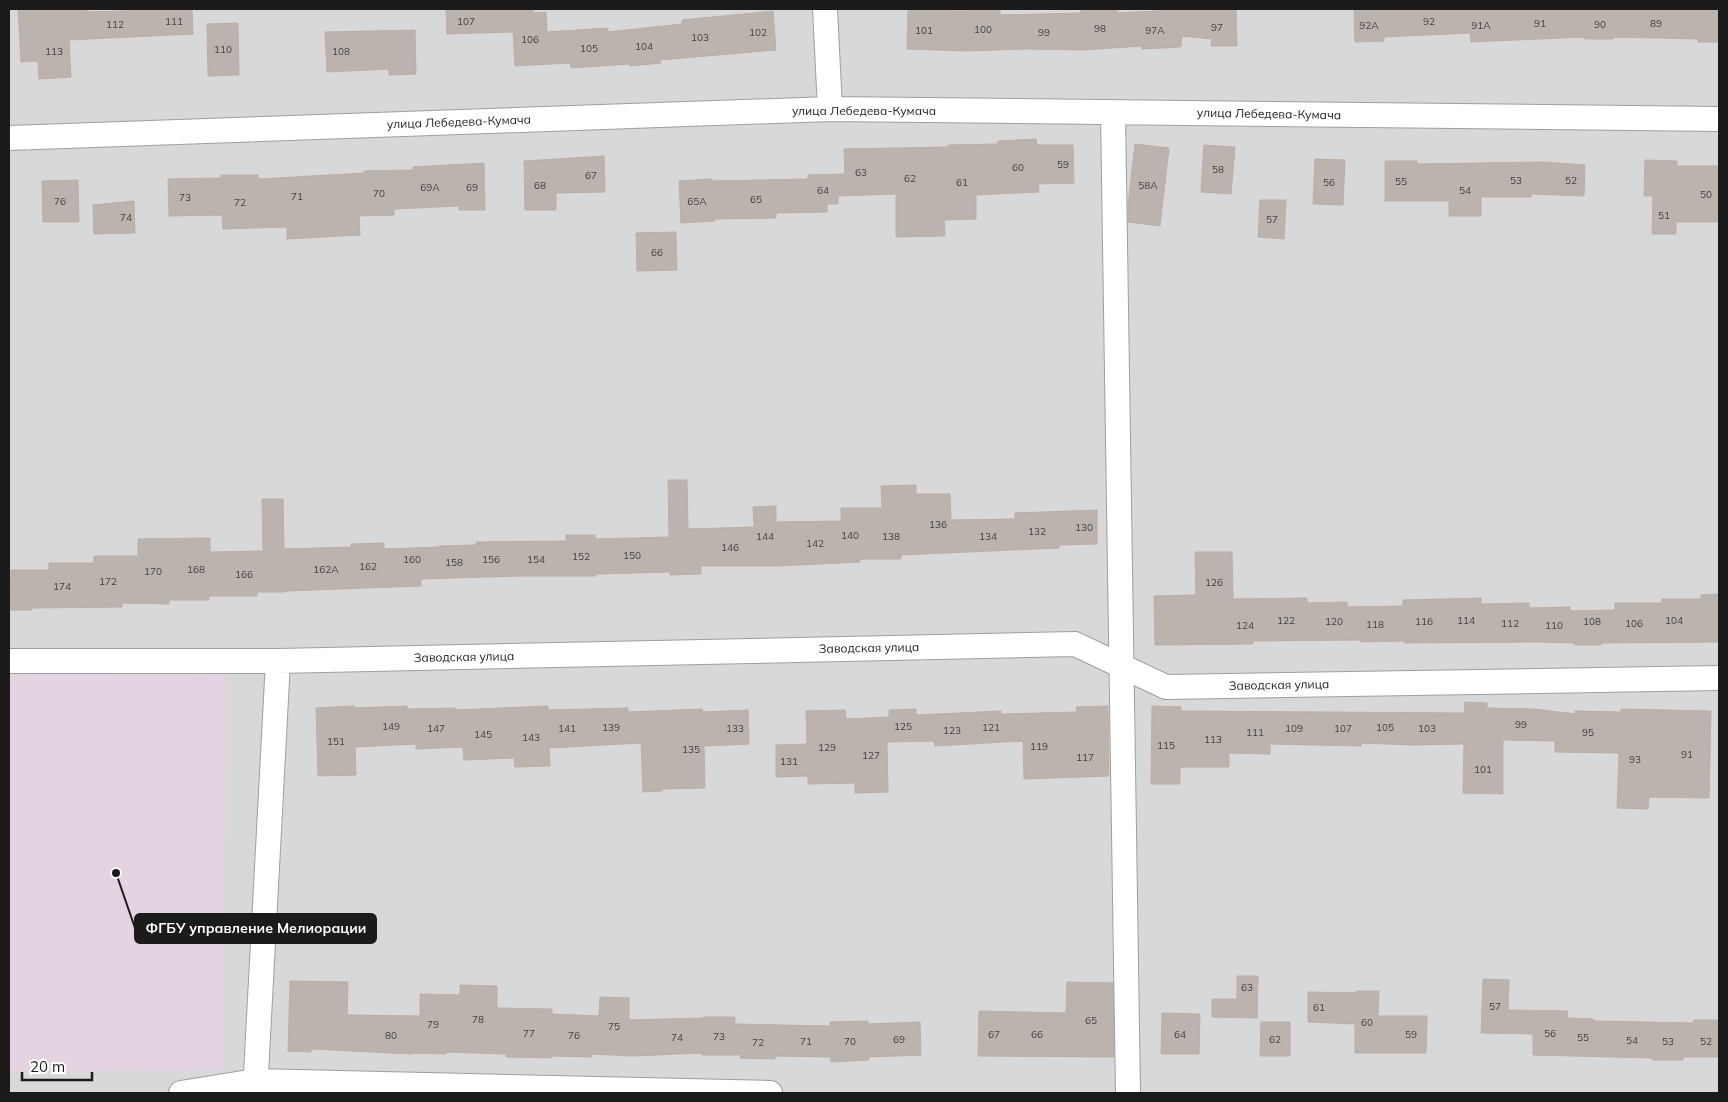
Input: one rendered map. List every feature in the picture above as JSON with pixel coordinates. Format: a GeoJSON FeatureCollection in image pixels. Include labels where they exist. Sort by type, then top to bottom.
{"type":"FeatureCollection","features":[{"type":"Feature","properties":{"kind":"street"},"geometry":{"type":"LineString","coordinates":[[825,9],[830,109]]}},
{"type":"Feature","properties":{"kind":"street","name":"улица Лебедева-Кумача"},"geometry":{"type":"LineString","coordinates":[[9,138],[830,109],[1719,119]]}},
{"type":"Feature","properties":{"kind":"street"},"geometry":{"type":"LineString","coordinates":[[1113,112],[1128,1093]]}},
{"type":"Feature","properties":{"kind":"street","name":"Заводская улица"},"geometry":{"type":"LineString","coordinates":[[9,661],[278,662],[1075,644],[1166,687],[1719,678]]}},
{"type":"Feature","properties":{"kind":"street"},"geometry":{"type":"LineString","coordinates":[[255,1087],[278,662]]}},
{"type":"Feature","properties":{"kind":"street"},"geometry":{"type":"LineString","coordinates":[[181,1093],[255,1087],[770,1093]]}},
{"type":"Feature","properties":{"kind":"shaded area"},"geometry":{"type":"Polygon","coordinates":[[[9,9],[1719,9],[1719,1093],[9,1093],[9,9]]]}},
{"type":"Feature","properties":{"kind":"shaded area"},"geometry":{"type":"Polygon","coordinates":[[[9,674],[226,675],[223,1070],[9,1072],[9,674]]]}},
{"type":"Feature","properties":{"kind":"building"},"geometry":{"type":"Polygon","coordinates":[[[18,9],[87,9],[87,12],[192,9],[193,34],[69,40],[71,77],[39,79],[38,61],[21,62],[18,9]]]}},
{"type":"Feature","properties":{"kind":"building"},"geometry":{"type":"Polygon","coordinates":[[[446,9],[533,9],[533,13],[546,12],[547,32],[608,28],[608,32],[682,24],[682,20],[773,11],[776,50],[660,60],[661,63],[630,66],[630,64],[571,68],[570,63],[515,66],[513,32],[447,34],[446,9]]]}},
{"type":"Feature","properties":{"kind":"building"},"geometry":{"type":"Polygon","coordinates":[[[965,9],[1000,9],[1000,15],[1081,13],[1081,9],[1117,9],[1117,13],[1236,9],[1237,46],[1211,46],[1212,39],[1182,36],[1181,47],[1142,49],[1141,46],[1083,50],[966,51],[907,49],[908,10],[965,11],[965,9]]]}},
{"type":"Feature","properties":{"kind":"building"},"geometry":{"type":"Polygon","coordinates":[[[1354,9],[1719,9],[1719,42],[1698,42],[1698,39],[1614,37],[1613,39],[1585,39],[1585,37],[1471,42],[1470,33],[1384,37],[1384,41],[1355,42],[1354,9]]]}},
{"type":"Feature","properties":{"kind":"building"},"geometry":{"type":"Polygon","coordinates":[[[238,23],[239,75],[208,76],[207,24],[238,23]]]}},
{"type":"Feature","properties":{"kind":"building"},"geometry":{"type":"Polygon","coordinates":[[[415,30],[416,74],[389,75],[389,69],[327,72],[325,32],[415,30]]]}},
{"type":"Feature","properties":{"kind":"building"},"geometry":{"type":"Polygon","coordinates":[[[1036,139],[1037,145],[1073,145],[1074,183],[1038,184],[1039,192],[976,195],[976,219],[944,220],[945,236],[896,237],[896,194],[838,196],[838,204],[827,204],[827,212],[776,213],[776,218],[714,219],[715,221],[681,223],[679,181],[808,179],[808,175],[845,174],[844,149],[948,147],[948,145],[998,144],[998,141],[1036,139]]]}},
{"type":"Feature","properties":{"kind":"building"},"geometry":{"type":"Polygon","coordinates":[[[1135,144],[1169,148],[1160,226],[1128,222],[1128,205],[1135,144]]]}},
{"type":"Feature","properties":{"kind":"building"},"geometry":{"type":"Polygon","coordinates":[[[1204,145],[1235,147],[1231,194],[1201,192],[1204,145]]]}},
{"type":"Feature","properties":{"kind":"building"},"geometry":{"type":"Polygon","coordinates":[[[604,156],[605,192],[556,193],[556,210],[525,210],[524,161],[604,156]]]}},
{"type":"Feature","properties":{"kind":"building"},"geometry":{"type":"Polygon","coordinates":[[[1315,159],[1345,160],[1343,205],[1313,204],[1315,159]]]}},
{"type":"Feature","properties":{"kind":"building"},"geometry":{"type":"Polygon","coordinates":[[[1645,160],[1677,161],[1677,166],[1719,166],[1719,222],[1676,222],[1676,234],[1652,234],[1653,196],[1644,196],[1645,160]]]}},
{"type":"Feature","properties":{"kind":"building"},"geometry":{"type":"Polygon","coordinates":[[[1385,161],[1417,161],[1417,164],[1543,162],[1585,165],[1584,196],[1531,194],[1531,197],[1481,197],[1481,216],[1449,216],[1449,201],[1385,201],[1385,161]]]}},
{"type":"Feature","properties":{"kind":"building"},"geometry":{"type":"Polygon","coordinates":[[[484,163],[485,210],[459,210],[459,206],[394,209],[394,215],[359,216],[360,235],[287,239],[287,227],[223,229],[222,215],[169,216],[168,179],[221,178],[221,175],[258,175],[258,179],[364,173],[364,171],[413,170],[413,167],[484,163]]]}},
{"type":"Feature","properties":{"kind":"building"},"geometry":{"type":"Polygon","coordinates":[[[78,180],[79,222],[43,222],[42,181],[78,180]]]}},
{"type":"Feature","properties":{"kind":"building"},"geometry":{"type":"Polygon","coordinates":[[[1260,200],[1286,200],[1284,239],[1258,237],[1260,200]]]}},
{"type":"Feature","properties":{"kind":"building"},"geometry":{"type":"Polygon","coordinates":[[[134,201],[135,233],[94,234],[93,205],[134,201]]]}},
{"type":"Feature","properties":{"kind":"building"},"geometry":{"type":"Polygon","coordinates":[[[676,232],[677,270],[637,271],[636,233],[676,232]]]}},
{"type":"Feature","properties":{"kind":"building"},"geometry":{"type":"Polygon","coordinates":[[[668,480],[687,480],[688,529],[754,527],[753,507],[776,506],[776,522],[841,521],[841,508],[882,508],[881,486],[916,485],[916,494],[950,494],[951,520],[1015,519],[1015,513],[1097,510],[1097,544],[1059,545],[1059,548],[901,555],[901,559],[860,559],[860,562],[777,566],[701,566],[701,574],[670,575],[670,572],[596,574],[596,576],[421,579],[421,586],[257,592],[257,596],[209,596],[209,600],[169,600],[169,604],[122,603],[122,607],[10,610],[11,570],[49,570],[49,563],[94,563],[94,556],[138,556],[138,539],[210,538],[210,552],[263,551],[262,499],[283,499],[284,549],[351,547],[351,544],[384,543],[384,549],[476,545],[476,542],[566,541],[566,535],[595,535],[595,539],[669,537],[668,480]]]}},
{"type":"Feature","properties":{"kind":"building"},"geometry":{"type":"Polygon","coordinates":[[[1195,552],[1232,552],[1233,599],[1307,598],[1307,603],[1347,602],[1347,607],[1403,606],[1403,600],[1481,598],[1481,604],[1529,603],[1529,608],[1570,607],[1570,611],[1615,610],[1615,603],[1662,603],[1662,599],[1701,599],[1701,595],[1719,594],[1719,642],[1575,645],[1575,643],[1538,642],[1404,643],[1404,641],[1361,642],[1361,640],[1253,641],[1253,644],[1155,645],[1154,596],[1196,595],[1195,552]]]}},
{"type":"Feature","properties":{"kind":"building"},"geometry":{"type":"Polygon","coordinates":[[[1465,702],[1487,703],[1487,708],[1534,709],[1575,714],[1575,711],[1621,712],[1621,709],[1711,711],[1709,798],[1649,797],[1648,809],[1617,808],[1619,753],[1555,752],[1555,741],[1503,740],[1503,794],[1463,793],[1464,744],[1361,743],[1361,746],[1270,744],[1270,754],[1229,753],[1229,767],[1180,767],[1180,784],[1151,784],[1152,706],[1181,707],[1181,711],[1464,713],[1465,702]]]}},
{"type":"Feature","properties":{"kind":"building"},"geometry":{"type":"Polygon","coordinates":[[[354,706],[354,708],[407,706],[407,709],[455,708],[455,710],[548,706],[548,710],[628,708],[628,712],[702,709],[703,712],[748,710],[749,744],[704,746],[705,788],[662,789],[662,791],[643,792],[641,743],[549,748],[550,766],[515,767],[514,758],[464,760],[463,747],[416,749],[416,744],[355,747],[356,775],[318,776],[316,708],[354,706]]]}},
{"type":"Feature","properties":{"kind":"building"},"geometry":{"type":"Polygon","coordinates":[[[1108,706],[1109,776],[1024,779],[1023,741],[935,746],[934,741],[887,742],[888,792],[855,793],[855,783],[808,784],[808,776],[776,777],[776,745],[807,744],[806,711],[845,710],[846,719],[889,717],[889,710],[916,709],[916,715],[1001,711],[1001,714],[1077,712],[1076,707],[1108,706]]]}},
{"type":"Feature","properties":{"kind":"building"},"geometry":{"type":"Polygon","coordinates":[[[1237,976],[1258,976],[1257,1018],[1212,1017],[1212,999],[1237,999],[1237,976]]]}},
{"type":"Feature","properties":{"kind":"building"},"geometry":{"type":"Polygon","coordinates":[[[1483,979],[1509,980],[1508,1010],[1568,1011],[1567,1018],[1593,1019],[1593,1021],[1693,1023],[1694,1020],[1719,1020],[1719,1057],[1683,1057],[1683,1060],[1653,1060],[1653,1058],[1533,1055],[1533,1034],[1481,1033],[1483,979]]]}},
{"type":"Feature","properties":{"kind":"building"},"geometry":{"type":"Polygon","coordinates":[[[290,981],[348,982],[347,1015],[420,1016],[420,994],[460,995],[460,985],[497,986],[497,1008],[552,1009],[552,1014],[599,1016],[600,997],[629,998],[629,1020],[735,1017],[735,1024],[830,1026],[830,1022],[868,1021],[868,1024],[920,1022],[921,1055],[869,1057],[869,1060],[831,1062],[831,1057],[775,1056],[775,1059],[740,1058],[741,1055],[702,1055],[702,1053],[632,1056],[591,1054],[591,1057],[551,1056],[551,1058],[506,1057],[506,1054],[446,1052],[446,1054],[413,1054],[311,1049],[311,1052],[288,1051],[290,981]]]}},
{"type":"Feature","properties":{"kind":"building"},"geometry":{"type":"Polygon","coordinates":[[[1067,982],[1113,983],[1114,1057],[978,1056],[979,1011],[1066,1013],[1067,982]]]}},
{"type":"Feature","properties":{"kind":"building"},"geometry":{"type":"Polygon","coordinates":[[[1356,991],[1379,991],[1378,1016],[1427,1016],[1426,1053],[1355,1053],[1355,1024],[1308,1022],[1308,992],[1356,993],[1356,991]]]}},
{"type":"Feature","properties":{"kind":"building"},"geometry":{"type":"Polygon","coordinates":[[[1162,1013],[1200,1014],[1199,1054],[1161,1054],[1162,1013]]]}},
{"type":"Feature","properties":{"kind":"building"},"geometry":{"type":"Polygon","coordinates":[[[1261,1022],[1290,1022],[1290,1056],[1260,1056],[1261,1022]]]}},
{"type":"Feature","properties":{"kind":"place","name":"ФГБУ управление Мелиорации"},"geometry":{"type":"Point","coordinates":[116,873]}}]}
